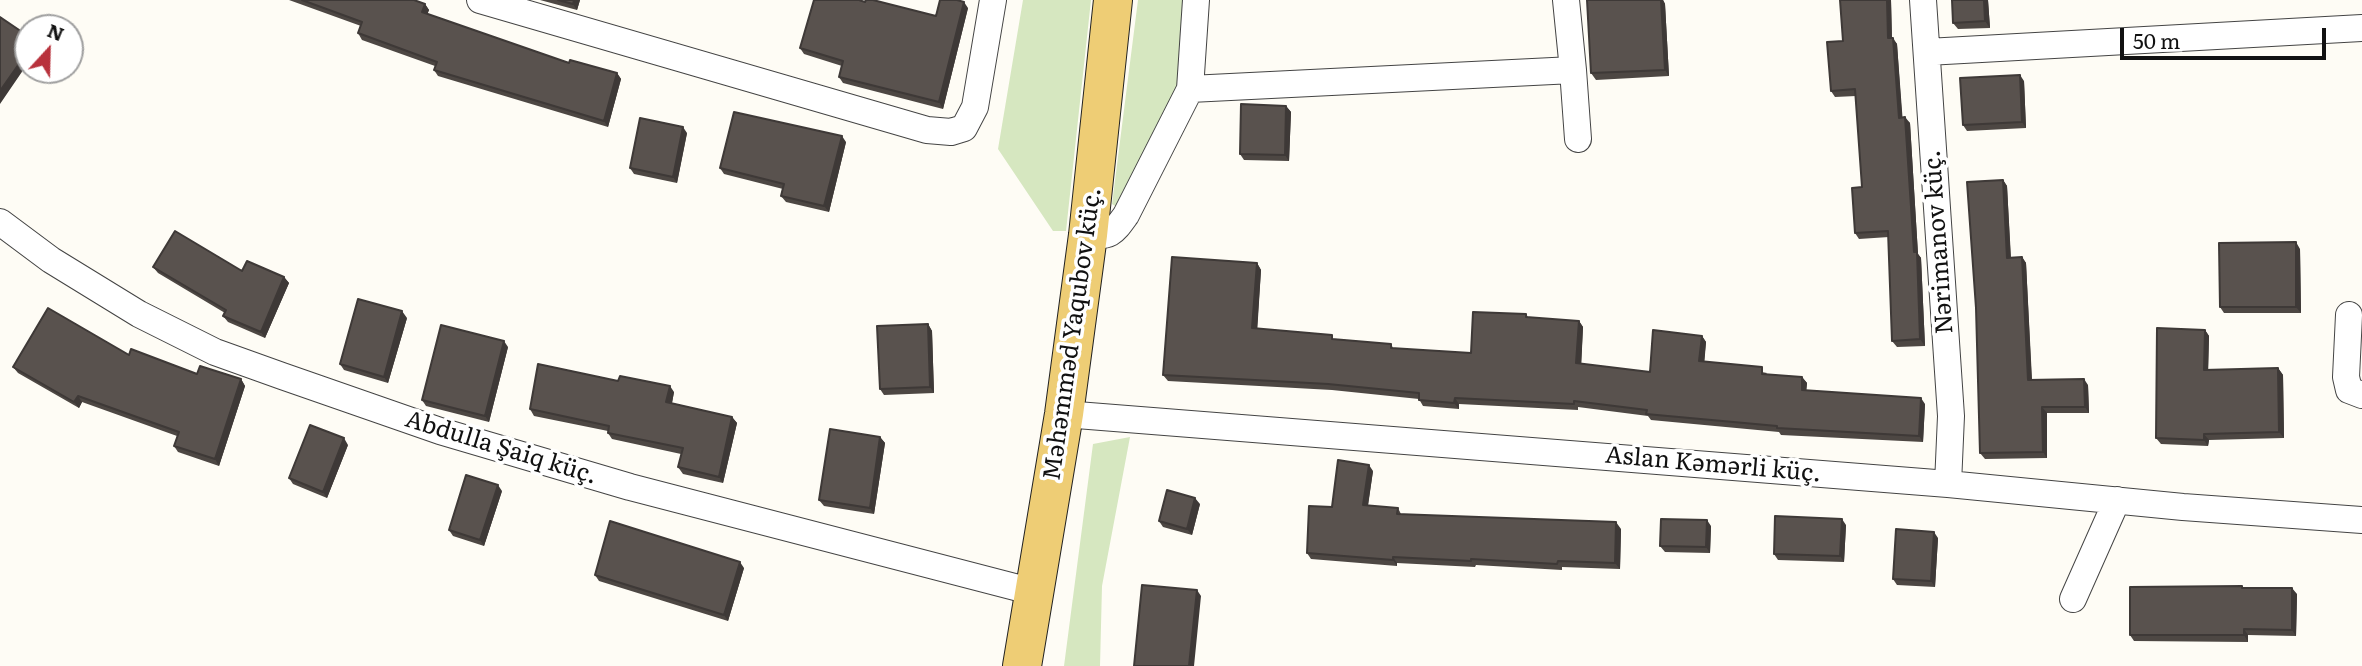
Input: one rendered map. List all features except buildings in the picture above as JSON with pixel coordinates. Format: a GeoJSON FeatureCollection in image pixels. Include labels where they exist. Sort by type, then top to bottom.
{"type":"FeatureCollection","features":[{"type":"Feature","properties":{"kind":"main road","name":"Məhəmməd Yaqubov küç."},"geometry":{"type":"LineString","coordinates":[[1022,666],[1064,414],[1088,235],[1113,0]]}},
{"type":"Feature","properties":{"kind":"street"},"geometry":{"type":"LineString","coordinates":[[480,0],[927,130],[951,132],[964,128],[975,107],[993,0]]}},
{"type":"Feature","properties":{"kind":"street"},"geometry":{"type":"LineString","coordinates":[[1088,235],[1105,237],[1114,231],[1126,215],[1190,89],[1196,0]]}},
{"type":"Feature","properties":{"kind":"street"},"geometry":{"type":"LineString","coordinates":[[1566,0],[1578,139]]}},
{"type":"Feature","properties":{"kind":"street","name":"Nərimanov küç."},"geometry":{"type":"LineString","coordinates":[[1923,0],[1951,416],[1948,484]]}},
{"type":"Feature","properties":{"kind":"street"},"geometry":{"type":"LineString","coordinates":[[1927,52],[2362,28]]}},
{"type":"Feature","properties":{"kind":"street"},"geometry":{"type":"LineString","coordinates":[[1190,89],[1573,70]]}},
{"type":"Feature","properties":{"kind":"street","name":"Abdulla Şaiq küç."},"geometry":{"type":"LineString","coordinates":[[0,222],[51,260],[139,314],[215,352],[440,431],[617,483],[1034,593]]}},
{"type":"Feature","properties":{"kind":"street"},"geometry":{"type":"LineString","coordinates":[[2349,315],[2346,377],[2348,390],[2362,395]]}},
{"type":"Feature","properties":{"kind":"street","name":"Aslan Kəmərli küç."},"geometry":{"type":"LineString","coordinates":[[1064,414],[1948,484],[2362,520]]}},
{"type":"Feature","properties":{"kind":"street"},"geometry":{"type":"LineString","coordinates":[[2073,599],[2116,500]]}},
{"type":"Feature","properties":{"kind":"green space"},"geometry":{"type":"Polygon","coordinates":[[[1023,0],[1091,0],[1066,231],[1053,231],[998,149],[1023,0]]]}},
{"type":"Feature","properties":{"kind":"green space"},"geometry":{"type":"Polygon","coordinates":[[[1138,0],[1188,0],[1182,83],[1118,208],[1112,204],[1138,0]]]}},
{"type":"Feature","properties":{"kind":"green space"},"geometry":{"type":"Polygon","coordinates":[[[1130,437],[1102,586],[1100,666],[1064,666],[1093,444],[1130,437]]]}}]}
